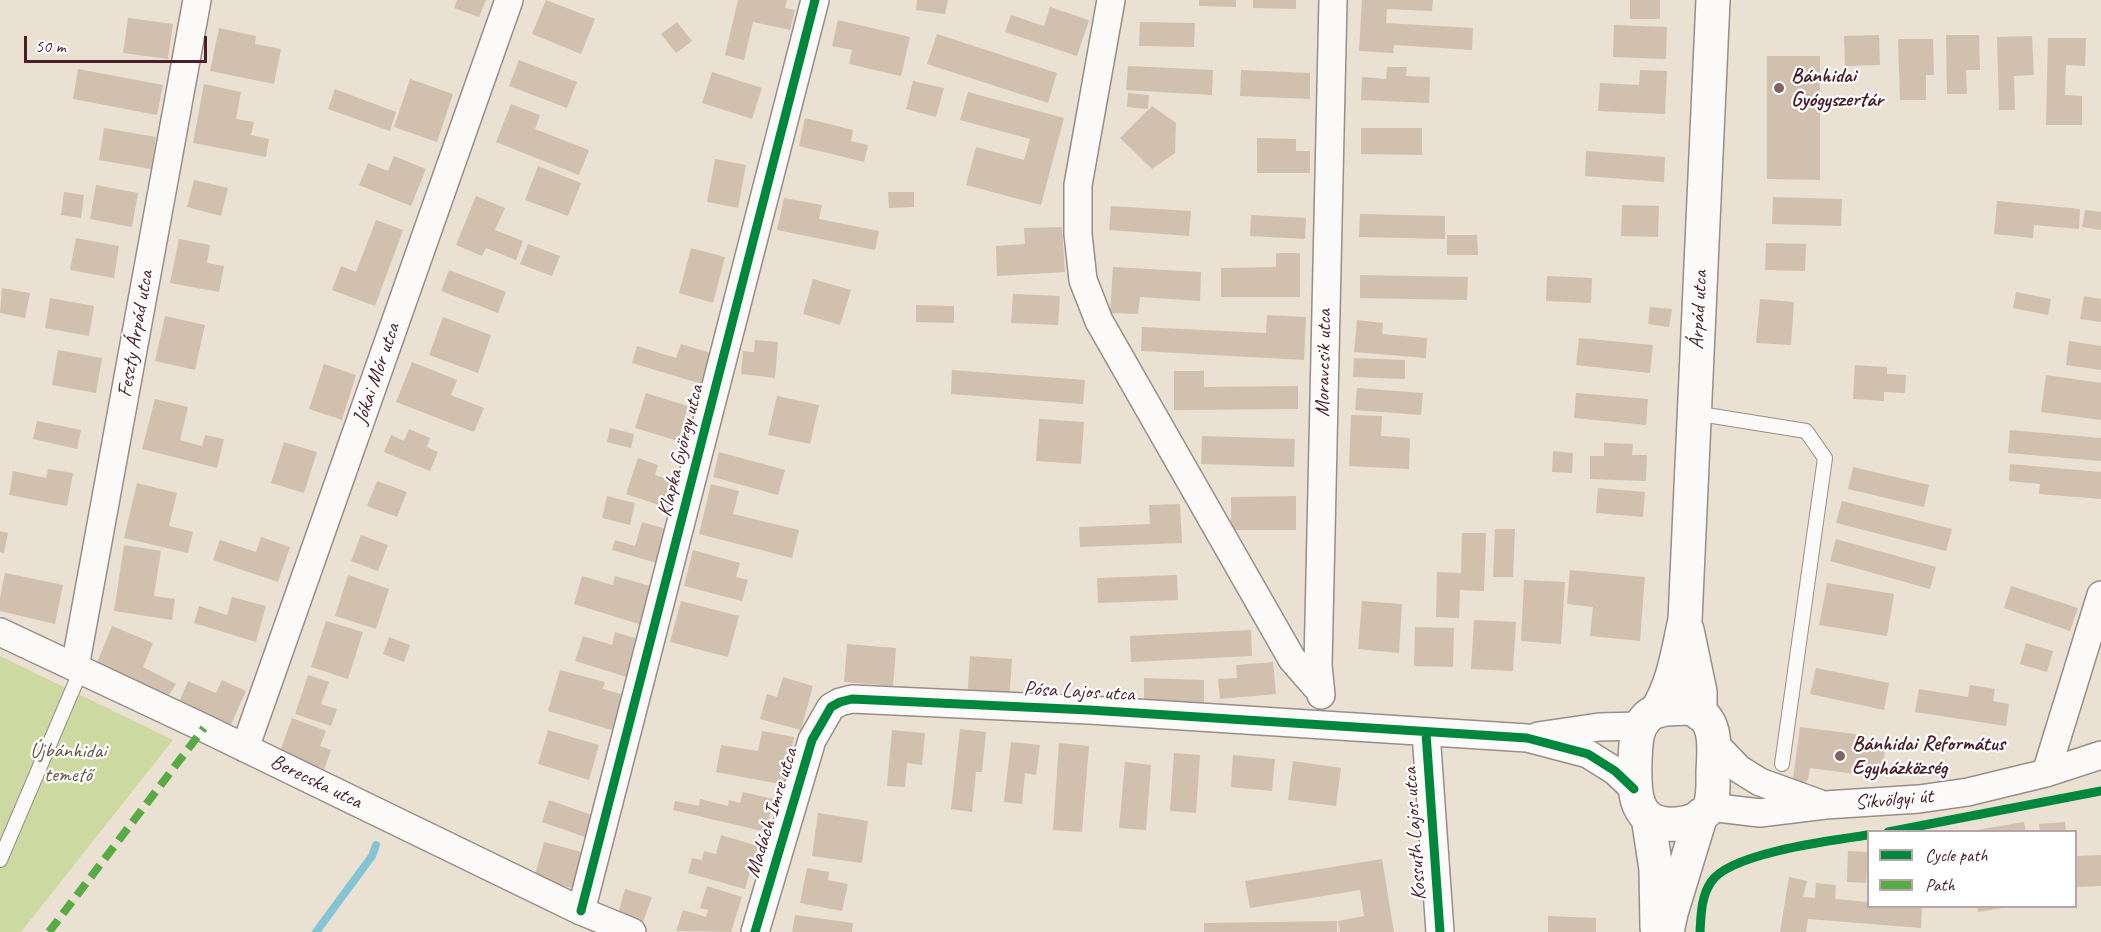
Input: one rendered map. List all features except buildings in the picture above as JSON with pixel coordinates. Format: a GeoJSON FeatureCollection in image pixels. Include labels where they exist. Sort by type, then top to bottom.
{"type":"FeatureCollection","features":[{"type":"Feature","properties":{"kind":"street","name":"Feszty Árpád utca"},"geometry":{"type":"LineString","coordinates":[[78,669],[197,0]]}},
{"type":"Feature","properties":{"kind":"street","name":"Jókai Mór utca"},"geometry":{"type":"LineString","coordinates":[[245,748],[509,0]]}},
{"type":"Feature","properties":{"kind":"street","name":"Klapka György utca"},"geometry":{"type":"LineString","coordinates":[[581,912],[815,0]]}},
{"type":"Feature","properties":{"kind":"street"},"geometry":{"type":"LineString","coordinates":[[1111,0],[1078,185],[1078,234],[1083,280],[1099,321],[1292,659],[1320,691]]}},
{"type":"Feature","properties":{"kind":"street","name":"Moravcsik utca"},"geometry":{"type":"LineString","coordinates":[[1327,726],[1320,691],[1318,653],[1333,0]]}},
{"type":"Feature","properties":{"kind":"street","name":"Árpád utca"},"geometry":{"type":"LineString","coordinates":[[1649,718],[1666,696],[1685,620],[1713,0]]}},
{"type":"Feature","properties":{"kind":"street"},"geometry":{"type":"LineString","coordinates":[[2046,773],[2101,595]]}},
{"type":"Feature","properties":{"kind":"street","name":"Árpád utca"},"geometry":{"type":"LineString","coordinates":[[1685,620],[1697,673],[1700,714]]}},
{"type":"Feature","properties":{"kind":"street","name":"Berecska utca"},"geometry":{"type":"LineString","coordinates":[[0,632],[245,748],[581,912],[632,932]]}},
{"type":"Feature","properties":{"kind":"street","name":"Pósa Lajos utca"},"geometry":{"type":"LineString","coordinates":[[831,707],[852,699],[1089,710],[1527,738]]}},
{"type":"Feature","properties":{"kind":"street","name":"Madách Imre utca"},"geometry":{"type":"LineString","coordinates":[[755,932],[812,740],[831,707]]}},
{"type":"Feature","properties":{"kind":"street"},"geometry":{"type":"LineString","coordinates":[[1527,738],[1690,709],[1700,714],[1708,722],[1715,744],[1712,797],[1705,811],[1671,913],[1667,932]]}},
{"type":"Feature","properties":{"kind":"street"},"geometry":{"type":"LineString","coordinates":[[1649,718],[1636,738],[1641,803],[1656,869],[1657,932]]}},
{"type":"Feature","properties":{"kind":"street","name":"Kossuth Lajos utca"},"geometry":{"type":"LineString","coordinates":[[1426,733],[1440,932]]}},
{"type":"Feature","properties":{"kind":"street"},"geometry":{"type":"LineString","coordinates":[[1527,738],[1588,753],[1615,771],[1658,822],[1676,824],[1692,821],[1705,811]]}},
{"type":"Feature","properties":{"kind":"street","name":"Síkvölgyi út"},"geometry":{"type":"LineString","coordinates":[[1715,744],[1739,770],[1760,782],[1825,805]]}},
{"type":"Feature","properties":{"kind":"street","name":"Síkvölgyi út"},"geometry":{"type":"LineString","coordinates":[[1705,811],[1760,813],[1825,805],[1907,800],[1958,793],[2046,773],[2101,755]]}},
{"type":"Feature","properties":{"kind":"lane"},"geometry":{"type":"LineString","coordinates":[[1694,413],[1806,431],[1825,458],[1782,764]]}},
{"type":"Feature","properties":{"kind":"lane"},"geometry":{"type":"LineString","coordinates":[[0,860],[78,669]]}},
{"type":"Feature","properties":{"kind":"path"},"geometry":{"type":"LineString","coordinates":[[2085,795],[2099,793]]}},
{"type":"Feature","properties":{"kind":"green space","name":"Újbánhidai temető"},"geometry":{"type":"Polygon","coordinates":[[[0,656],[173,740],[21,932],[0,932],[0,656]]]}},
{"type":"Feature","properties":{"kind":"waterway"},"geometry":{"type":"LineString","coordinates":[[316,932],[372,856],[376,845]]}},
{"type":"Feature","properties":{"kind":"marked path"},"geometry":{"type":"LineString","coordinates":[[49,932],[204,728]]}},
{"type":"Feature","properties":{"kind":"cycle path"},"geometry":{"type":"LineString","coordinates":[[581,911],[815,0]]}},
{"type":"Feature","properties":{"kind":"cycle path"},"geometry":{"type":"LineString","coordinates":[[755,932],[812,740],[831,707],[852,699],[1089,710],[1527,738],[1588,754],[1615,771],[1634,789]]}},
{"type":"Feature","properties":{"kind":"cycle path"},"geometry":{"type":"LineString","coordinates":[[1426,733],[1440,932]]}},
{"type":"Feature","properties":{"kind":"cycle path"},"geometry":{"type":"LineString","coordinates":[[1898,830],[2101,791]]}},
{"type":"Feature","properties":{"kind":"cycle path"},"geometry":{"type":"LineString","coordinates":[[1700,932],[1705,894],[1711,882],[1721,872],[1759,856],[1831,840],[1867,835]]}},
{"type":"Feature","properties":{"kind":"place","name":"Bánhidai Gyógyszertár"},"geometry":{"type":"Point","coordinates":[1779,88]}},
{"type":"Feature","properties":{"kind":"place","name":"Bánhidai Református Egyházközség"},"geometry":{"type":"Point","coordinates":[1840,756]}}]}
